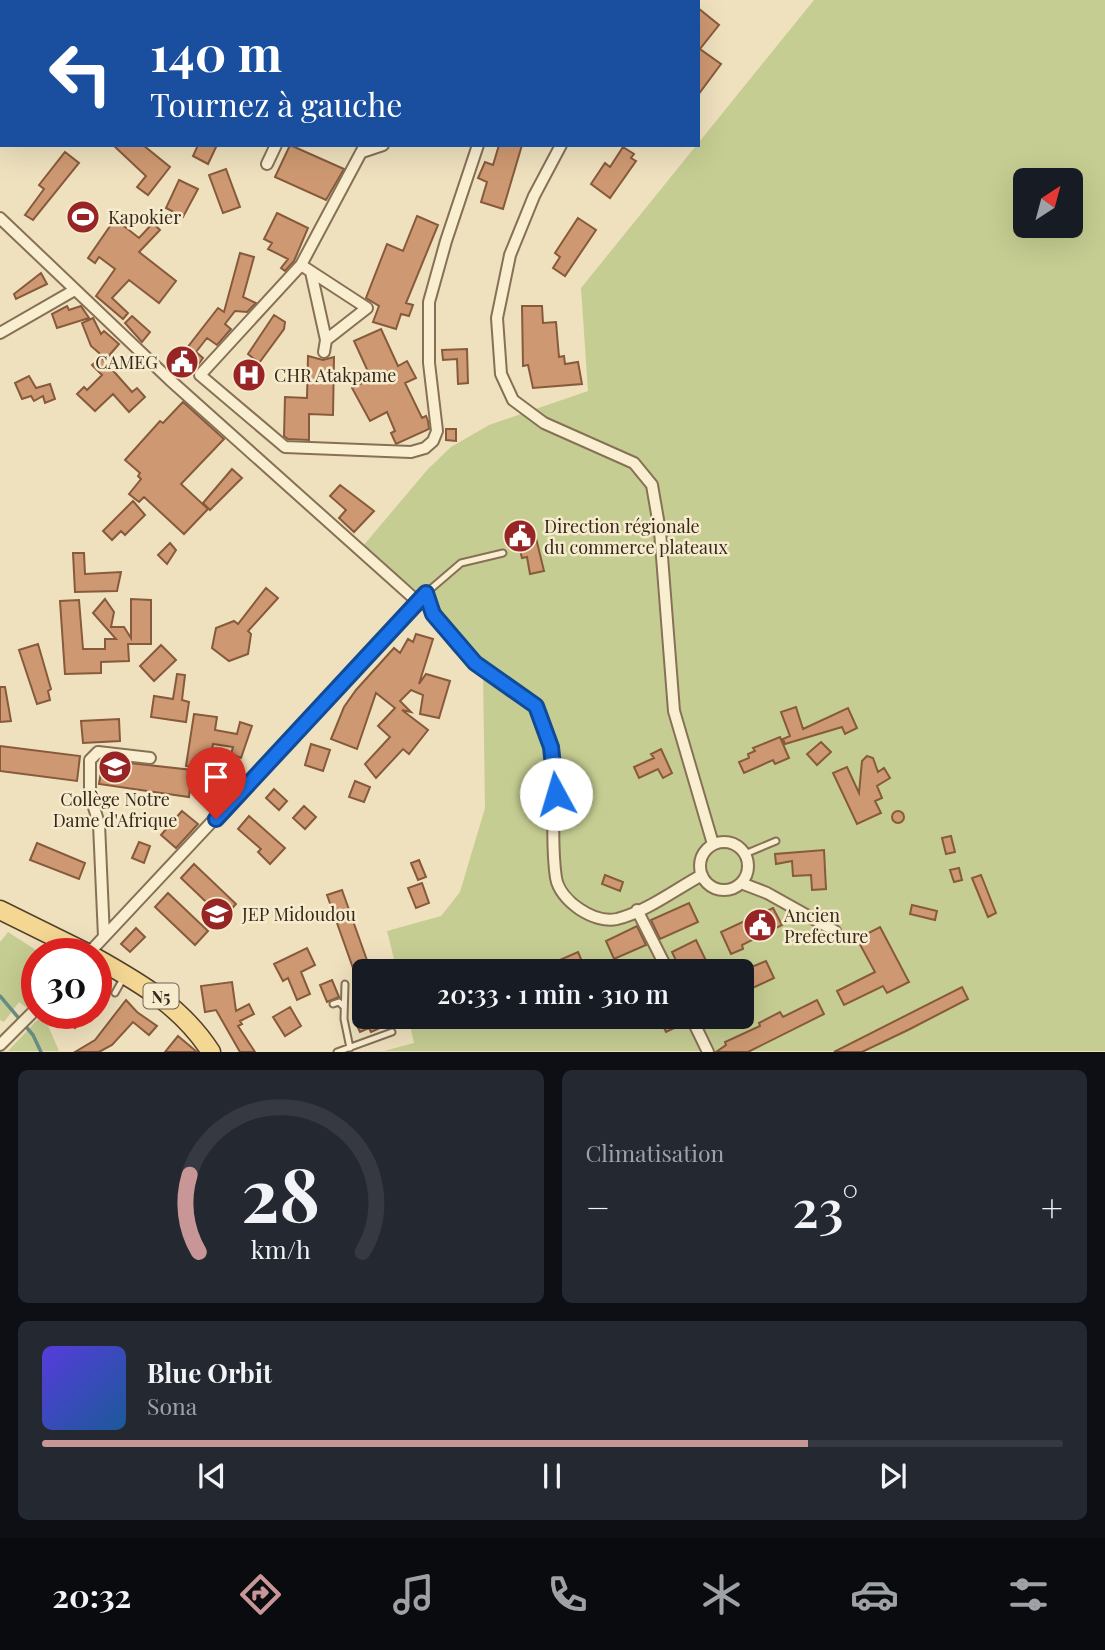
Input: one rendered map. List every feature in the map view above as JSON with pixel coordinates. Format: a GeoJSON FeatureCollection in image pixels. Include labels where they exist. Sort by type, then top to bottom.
{"type":"FeatureCollection","features":[{"type":"Feature","properties":{"kind":"main road"},"geometry":{"type":"LineString","coordinates":[[0,909],[57,938]]}},
{"type":"Feature","properties":{"kind":"main road","name":"N5"},"geometry":{"type":"LineString","coordinates":[[112,967],[178,1010],[211,1052]]}},
{"type":"Feature","properties":{"kind":"street"},"geometry":{"type":"LineString","coordinates":[[267,164],[275,147]]}},
{"type":"Feature","properties":{"kind":"street"},"geometry":{"type":"LineString","coordinates":[[364,149],[301,265],[200,375],[285,447],[411,452],[425,448],[433,441],[438,430],[429,363],[429,302],[477,147]]}},
{"type":"Feature","properties":{"kind":"street"},"geometry":{"type":"LineString","coordinates":[[560,147],[534,197],[510,255],[497,318],[501,374],[513,400],[544,423],[634,463],[652,485],[660,531],[674,711],[713,844]]}},
{"type":"Feature","properties":{"kind":"street"},"geometry":{"type":"LineString","coordinates":[[0,218],[73,291],[417,601]]}},
{"type":"Feature","properties":{"kind":"street"},"geometry":{"type":"LineString","coordinates":[[301,265],[368,308],[325,346],[311,272]]}},
{"type":"Feature","properties":{"kind":"street"},"geometry":{"type":"LineString","coordinates":[[0,333],[73,291]]}},
{"type":"Feature","properties":{"kind":"street"},"geometry":{"type":"LineString","coordinates":[[104,937],[426,593],[433,614],[475,663],[536,706],[554,765],[556,878],[561,891],[597,918],[613,920],[637,911],[702,875]]}},
{"type":"Feature","properties":{"kind":"street"},"geometry":{"type":"LineString","coordinates":[[104,937],[99,824],[90,794],[90,760],[98,752],[150,758]]}},
{"type":"Feature","properties":{"kind":"street"},"geometry":{"type":"LineString","coordinates":[[713,844],[733,844],[745,854],[748,869],[741,883]]}},
{"type":"Feature","properties":{"kind":"street"},"geometry":{"type":"LineString","coordinates":[[713,844],[703,856],[702,875],[710,885],[722,890],[741,883],[767,893],[835,931]]}},
{"type":"Feature","properties":{"kind":"street"},"geometry":{"type":"LineString","coordinates":[[637,911],[662,959]]}},
{"type":"Feature","properties":{"kind":"street"},"geometry":{"type":"LineString","coordinates":[[0,1045],[21,1023]]}},
{"type":"Feature","properties":{"kind":"street"},"geometry":{"type":"LineString","coordinates":[[697,1029],[708,1052]]}},
{"type":"Feature","properties":{"kind":"lane"},"geometry":{"type":"LineString","coordinates":[[426,593],[461,563],[503,553]]}},
{"type":"Feature","properties":{"kind":"lane"},"geometry":{"type":"LineString","coordinates":[[745,854],[776,841]]}},
{"type":"Feature","properties":{"kind":"lane"},"geometry":{"type":"LineString","coordinates":[[115,993],[126,975]]}},
{"type":"Feature","properties":{"kind":"lane"},"geometry":{"type":"LineString","coordinates":[[345,985],[343,1006],[350,1048]]}},
{"type":"Feature","properties":{"kind":"lane"},"geometry":{"type":"LineString","coordinates":[[334,1004],[339,1002],[343,1006]]}},
{"type":"Feature","properties":{"kind":"lane"},"geometry":{"type":"LineString","coordinates":[[337,1052],[392,1032]]}},
{"type":"Feature","properties":{"kind":"green space"},"geometry":{"type":"Polygon","coordinates":[[[814,0],[1105,0],[1105,1051],[384,1051],[414,1043],[411,1029],[754,1029],[754,959],[394,959],[387,931],[441,916],[460,892],[485,808],[483,671],[460,635],[417,591],[363,546],[428,469],[451,447],[489,425],[588,391],[581,288],[695,147],[700,147],[700,141],[814,0]]]}},
{"type":"Feature","properties":{"kind":"green space"},"geometry":{"type":"Polygon","coordinates":[[[8,932],[21,940],[21,1004],[19,1002],[4,1022],[0,1020],[0,942],[8,932]]]}},
{"type":"Feature","properties":{"kind":"green space"},"geometry":{"type":"Polygon","coordinates":[[[29,1029],[49,1029],[59,1051],[8,1051],[29,1029]]]}},
{"type":"Feature","properties":{"kind":"building"},"geometry":{"type":"Polygon","coordinates":[[[700,10],[719,25],[700,49],[700,10]]]}},
{"type":"Feature","properties":{"kind":"building"},"geometry":{"type":"Polygon","coordinates":[[[700,49],[721,64],[700,92],[700,49]]]}},
{"type":"Feature","properties":{"kind":"building"},"geometry":{"type":"Polygon","coordinates":[[[115,147],[145,147],[170,167],[148,195],[137,187],[146,176],[115,147]]]}},
{"type":"Feature","properties":{"kind":"building"},"geometry":{"type":"Polygon","coordinates":[[[197,147],[216,147],[208,164],[193,156],[197,147]]]}},
{"type":"Feature","properties":{"kind":"building"},"geometry":{"type":"Polygon","coordinates":[[[289,147],[344,169],[326,200],[275,177],[289,147]]]}},
{"type":"Feature","properties":{"kind":"building"},"geometry":{"type":"Polygon","coordinates":[[[498,147],[521,147],[503,209],[481,202],[487,182],[478,178],[485,162],[493,165],[498,147]]]}},
{"type":"Feature","properties":{"kind":"building"},"geometry":{"type":"Polygon","coordinates":[[[623,147],[634,154],[631,158],[636,161],[610,198],[591,184],[605,163],[610,167],[623,147]]]}},
{"type":"Feature","properties":{"kind":"building"},"geometry":{"type":"Polygon","coordinates":[[[65,152],[79,163],[33,220],[25,215],[44,189],[39,185],[65,152]]]}},
{"type":"Feature","properties":{"kind":"building"},"geometry":{"type":"Polygon","coordinates":[[[226,169],[240,207],[223,213],[209,175],[226,169]]]}},
{"type":"Feature","properties":{"kind":"building"},"geometry":{"type":"Polygon","coordinates":[[[179,180],[198,189],[183,217],[166,208],[179,180]]]}},
{"type":"Feature","properties":{"kind":"building"},"geometry":{"type":"Polygon","coordinates":[[[277,213],[308,228],[294,261],[285,271],[281,268],[288,259],[268,249],[272,243],[264,239],[277,213]]]}},
{"type":"Feature","properties":{"kind":"building"},"geometry":{"type":"Polygon","coordinates":[[[417,216],[438,225],[406,303],[413,305],[409,316],[401,314],[396,329],[373,322],[379,306],[366,298],[387,244],[403,251],[417,216]]]}},
{"type":"Feature","properties":{"kind":"building"},"geometry":{"type":"Polygon","coordinates":[[[578,218],[596,230],[565,276],[553,268],[560,257],[555,253],[578,218]]]}},
{"type":"Feature","properties":{"kind":"building"},"geometry":{"type":"Polygon","coordinates":[[[115,219],[139,238],[153,223],[160,230],[139,252],[176,281],[159,303],[129,280],[112,298],[128,313],[123,319],[96,296],[115,269],[99,257],[95,263],[88,258],[115,219]]]}},
{"type":"Feature","properties":{"kind":"building"},"geometry":{"type":"Polygon","coordinates":[[[240,253],[254,257],[243,297],[256,303],[247,312],[235,311],[225,324],[231,329],[217,345],[207,338],[196,352],[203,358],[193,372],[180,357],[218,308],[224,312],[240,253]]]}},
{"type":"Feature","properties":{"kind":"building"},"geometry":{"type":"Polygon","coordinates":[[[41,273],[47,284],[16,299],[14,294],[41,273]]]}},
{"type":"Feature","properties":{"kind":"building"},"geometry":{"type":"Polygon","coordinates":[[[67,306],[69,310],[81,306],[89,318],[57,328],[52,314],[67,306]]]}},
{"type":"Feature","properties":{"kind":"building"},"geometry":{"type":"Polygon","coordinates":[[[522,306],[542,306],[543,323],[556,322],[559,357],[564,356],[565,364],[578,362],[582,384],[533,388],[528,365],[523,366],[522,306]]]}},
{"type":"Feature","properties":{"kind":"building"},"geometry":{"type":"Polygon","coordinates":[[[274,315],[285,322],[284,329],[259,363],[248,354],[274,315]]]}},
{"type":"Feature","properties":{"kind":"building"},"geometry":{"type":"Polygon","coordinates":[[[132,316],[150,332],[142,342],[125,323],[132,316]]]}},
{"type":"Feature","properties":{"kind":"building"},"geometry":{"type":"Polygon","coordinates":[[[93,318],[101,334],[104,331],[119,344],[106,359],[91,346],[82,323],[93,318]]]}},
{"type":"Feature","properties":{"kind":"building"},"geometry":{"type":"Polygon","coordinates":[[[381,329],[398,366],[407,361],[416,378],[405,383],[422,418],[426,416],[428,421],[429,429],[396,444],[391,433],[395,431],[387,412],[370,421],[352,388],[371,378],[354,341],[381,329]]]}},
{"type":"Feature","properties":{"kind":"building"},"geometry":{"type":"Polygon","coordinates":[[[467,349],[468,383],[458,384],[457,359],[443,360],[442,350],[467,349]]]}},
{"type":"Feature","properties":{"kind":"building"},"geometry":{"type":"Polygon","coordinates":[[[308,356],[323,360],[334,357],[333,415],[309,414],[309,440],[288,439],[284,436],[285,397],[307,398],[308,356]]]}},
{"type":"Feature","properties":{"kind":"building"},"geometry":{"type":"Polygon","coordinates":[[[101,357],[132,392],[137,388],[145,397],[129,412],[113,394],[95,411],[77,394],[84,387],[87,390],[102,375],[92,365],[101,357]]]}},
{"type":"Feature","properties":{"kind":"building"},"geometry":{"type":"Polygon","coordinates":[[[29,376],[36,388],[50,384],[55,399],[45,403],[43,396],[34,401],[31,396],[22,399],[15,383],[29,376]]]}},
{"type":"Feature","properties":{"kind":"building"},"geometry":{"type":"Polygon","coordinates":[[[183,402],[224,439],[181,484],[208,509],[184,534],[144,497],[139,502],[129,494],[141,479],[138,476],[140,473],[125,460],[160,421],[163,423],[183,402]]]}},
{"type":"Feature","properties":{"kind":"building"},"geometry":{"type":"Polygon","coordinates":[[[446,429],[456,429],[456,441],[446,440],[446,429]]]}},
{"type":"Feature","properties":{"kind":"building"},"geometry":{"type":"Polygon","coordinates":[[[232,469],[242,478],[210,510],[203,503],[232,469]]]}},
{"type":"Feature","properties":{"kind":"building"},"geometry":{"type":"Polygon","coordinates":[[[340,485],[374,511],[354,532],[339,518],[346,510],[330,496],[340,485]]]}},
{"type":"Feature","properties":{"kind":"building"},"geometry":{"type":"Polygon","coordinates":[[[133,501],[145,515],[125,535],[121,531],[112,540],[103,531],[133,501]]]}},
{"type":"Feature","properties":{"kind":"building"},"geometry":{"type":"Polygon","coordinates":[[[536,538],[544,571],[530,574],[527,557],[522,558],[518,542],[536,538]]]}},
{"type":"Feature","properties":{"kind":"building"},"geometry":{"type":"Polygon","coordinates":[[[170,543],[176,550],[167,564],[158,555],[170,543]]]}},
{"type":"Feature","properties":{"kind":"building"},"geometry":{"type":"Polygon","coordinates":[[[73,553],[84,553],[85,574],[121,572],[117,591],[75,592],[73,553]]]}},
{"type":"Feature","properties":{"kind":"building"},"geometry":{"type":"Polygon","coordinates":[[[266,588],[278,598],[248,631],[251,634],[248,654],[229,661],[212,648],[216,628],[234,621],[238,624],[266,588]]]}},
{"type":"Feature","properties":{"kind":"building"},"geometry":{"type":"Polygon","coordinates":[[[105,599],[114,612],[111,627],[124,627],[131,638],[131,599],[151,600],[151,644],[128,644],[129,661],[101,662],[101,673],[65,674],[60,601],[79,600],[83,649],[105,649],[105,639],[116,639],[93,613],[105,599]]]}},
{"type":"Feature","properties":{"kind":"building"},"geometry":{"type":"Polygon","coordinates":[[[416,634],[433,639],[419,684],[426,674],[450,681],[439,718],[420,714],[423,695],[411,690],[400,701],[411,712],[402,710],[428,730],[409,754],[403,749],[376,778],[365,764],[390,737],[378,726],[395,708],[376,693],[357,749],[331,739],[344,707],[356,690],[394,648],[400,653],[408,639],[413,642],[416,634]]]}},
{"type":"Feature","properties":{"kind":"building"},"geometry":{"type":"Polygon","coordinates":[[[38,644],[51,689],[48,691],[50,700],[37,704],[19,650],[38,644]]]}},
{"type":"Feature","properties":{"kind":"building"},"geometry":{"type":"Polygon","coordinates":[[[161,645],[176,660],[154,681],[140,666],[161,645]]]}},
{"type":"Feature","properties":{"kind":"building"},"geometry":{"type":"Polygon","coordinates":[[[177,674],[185,675],[182,700],[189,702],[186,722],[151,717],[154,696],[173,699],[177,674]]]}},
{"type":"Feature","properties":{"kind":"building"},"geometry":{"type":"Polygon","coordinates":[[[0,687],[5,687],[11,721],[0,722],[0,687]]]}},
{"type":"Feature","properties":{"kind":"building"},"geometry":{"type":"Polygon","coordinates":[[[796,707],[803,729],[848,708],[857,728],[845,734],[842,727],[785,744],[783,739],[790,736],[781,712],[796,707]]]}},
{"type":"Feature","properties":{"kind":"building"},"geometry":{"type":"Polygon","coordinates":[[[194,714],[217,717],[215,730],[237,734],[240,722],[252,726],[241,758],[231,754],[233,747],[213,744],[209,769],[186,766],[194,714]]]}},
{"type":"Feature","properties":{"kind":"building"},"geometry":{"type":"Polygon","coordinates":[[[119,719],[120,741],[83,743],[81,721],[119,719]]]}},
{"type":"Feature","properties":{"kind":"building"},"geometry":{"type":"Polygon","coordinates":[[[780,737],[789,758],[775,764],[773,760],[744,773],[739,762],[749,758],[748,754],[755,751],[753,748],[780,737]]]}},
{"type":"Feature","properties":{"kind":"building"},"geometry":{"type":"Polygon","coordinates":[[[821,742],[831,752],[817,765],[807,754],[821,742]]]}},
{"type":"Feature","properties":{"kind":"building"},"geometry":{"type":"Polygon","coordinates":[[[311,744],[330,750],[323,771],[305,765],[311,744]]]}},
{"type":"Feature","properties":{"kind":"building"},"geometry":{"type":"Polygon","coordinates":[[[0,746],[80,756],[77,781],[0,771],[0,746]]]}},
{"type":"Feature","properties":{"kind":"building"},"geometry":{"type":"Polygon","coordinates":[[[661,749],[672,773],[663,778],[658,769],[639,778],[634,767],[654,758],[651,754],[661,749]]]}},
{"type":"Feature","properties":{"kind":"building"},"geometry":{"type":"Polygon","coordinates":[[[867,756],[873,758],[878,772],[884,768],[890,778],[877,786],[882,798],[875,801],[881,813],[857,824],[833,773],[847,767],[859,793],[862,761],[867,756]]]}},
{"type":"Feature","properties":{"kind":"building"},"geometry":{"type":"Polygon","coordinates":[[[103,760],[192,770],[189,797],[99,784],[103,760]]]}},
{"type":"Feature","properties":{"kind":"building"},"geometry":{"type":"Polygon","coordinates":[[[355,781],[370,787],[364,802],[349,797],[355,781]]]}},
{"type":"Feature","properties":{"kind":"building"},"geometry":{"type":"Polygon","coordinates":[[[274,789],[287,801],[279,810],[266,798],[274,789]]]}},
{"type":"Feature","properties":{"kind":"building"},"geometry":{"type":"Polygon","coordinates":[[[304,806],[316,817],[305,829],[293,818],[304,806]]]}},
{"type":"Feature","properties":{"kind":"building"},"geometry":{"type":"Polygon","coordinates":[[[182,811],[198,824],[176,848],[161,835],[182,811]]]}},
{"type":"Feature","properties":{"kind":"building"},"geometry":{"type":"Polygon","coordinates":[[[898,811],[904,817],[898,823],[892,817],[898,811]]]}},
{"type":"Feature","properties":{"kind":"building"},"geometry":{"type":"Polygon","coordinates":[[[249,816],[285,848],[270,864],[258,852],[261,849],[238,829],[249,816]]]}},
{"type":"Feature","properties":{"kind":"building"},"geometry":{"type":"Polygon","coordinates":[[[951,836],[955,852],[946,854],[942,838],[951,836]]]}},
{"type":"Feature","properties":{"kind":"building"},"geometry":{"type":"Polygon","coordinates":[[[139,842],[150,846],[144,863],[132,858],[139,842]]]}},
{"type":"Feature","properties":{"kind":"building"},"geometry":{"type":"Polygon","coordinates":[[[37,843],[85,863],[79,879],[30,860],[37,843]]]}},
{"type":"Feature","properties":{"kind":"building"},"geometry":{"type":"Polygon","coordinates":[[[824,850],[826,889],[812,890],[811,875],[793,876],[792,861],[776,864],[775,854],[824,850]]]}},
{"type":"Feature","properties":{"kind":"building"},"geometry":{"type":"Polygon","coordinates":[[[419,860],[426,877],[418,880],[411,863],[419,860]]]}},
{"type":"Feature","properties":{"kind":"building"},"geometry":{"type":"Polygon","coordinates":[[[194,864],[236,904],[223,918],[181,878],[194,864]]]}},
{"type":"Feature","properties":{"kind":"building"},"geometry":{"type":"Polygon","coordinates":[[[959,868],[962,880],[954,882],[950,870],[959,868]]]}},
{"type":"Feature","properties":{"kind":"building"},"geometry":{"type":"Polygon","coordinates":[[[605,875],[623,882],[620,891],[602,884],[605,875]]]}},
{"type":"Feature","properties":{"kind":"building"},"geometry":{"type":"Polygon","coordinates":[[[981,875],[996,913],[988,917],[972,878],[981,875]]]}},
{"type":"Feature","properties":{"kind":"building"},"geometry":{"type":"Polygon","coordinates":[[[422,883],[429,903],[416,908],[408,888],[422,883]]]}},
{"type":"Feature","properties":{"kind":"building"},"geometry":{"type":"Polygon","coordinates":[[[342,890],[367,959],[352,959],[352,965],[327,895],[342,890]]]}},
{"type":"Feature","properties":{"kind":"building"},"geometry":{"type":"Polygon","coordinates":[[[168,893],[208,931],[195,945],[155,907],[168,893]]]}},
{"type":"Feature","properties":{"kind":"building"},"geometry":{"type":"Polygon","coordinates":[[[689,903],[698,922],[660,939],[651,920],[689,903]]]}},
{"type":"Feature","properties":{"kind":"building"},"geometry":{"type":"Polygon","coordinates":[[[912,905],[937,911],[935,920],[910,914],[912,905]]]}},
{"type":"Feature","properties":{"kind":"building","name":"Ancien Prefecture"},"geometry":{"type":"Polygon","coordinates":[[[773,908],[782,925],[742,945],[743,949],[731,954],[721,932],[773,908]]]}},
{"type":"Feature","properties":{"kind":"building"},"geometry":{"type":"Polygon","coordinates":[[[637,926],[646,945],[614,959],[606,941],[637,926]]]}},
{"type":"Feature","properties":{"kind":"building"},"geometry":{"type":"Polygon","coordinates":[[[880,927],[909,982],[887,993],[883,986],[844,1005],[837,991],[875,972],[857,939],[880,927]]]}},
{"type":"Feature","properties":{"kind":"building"},"geometry":{"type":"Polygon","coordinates":[[[136,928],[145,937],[130,952],[121,944],[136,928]]]}},
{"type":"Feature","properties":{"kind":"building"},"geometry":{"type":"Polygon","coordinates":[[[696,940],[705,959],[675,959],[672,952],[696,940]]]}},
{"type":"Feature","properties":{"kind":"building"},"geometry":{"type":"Polygon","coordinates":[[[307,948],[315,965],[301,972],[310,994],[297,1000],[288,978],[283,981],[274,964],[307,948]]]}},
{"type":"Feature","properties":{"kind":"building"},"geometry":{"type":"Polygon","coordinates":[[[578,952],[581,959],[562,959],[578,952]]]}},
{"type":"Feature","properties":{"kind":"building"},"geometry":{"type":"Polygon","coordinates":[[[766,961],[774,978],[754,987],[754,966],[766,961]]]}},
{"type":"Feature","properties":{"kind":"building"},"geometry":{"type":"Polygon","coordinates":[[[332,980],[339,997],[327,1002],[320,985],[332,980]]]}},
{"type":"Feature","properties":{"kind":"building"},"geometry":{"type":"Polygon","coordinates":[[[232,982],[236,1011],[249,1004],[254,1014],[240,1021],[242,1024],[238,1026],[255,1052],[240,1052],[216,1010],[205,1012],[201,986],[232,982]]]}},
{"type":"Feature","properties":{"kind":"building"},"geometry":{"type":"Polygon","coordinates":[[[962,987],[968,999],[908,1030],[862,1052],[834,1052],[962,987]]]}},
{"type":"Feature","properties":{"kind":"building"},"geometry":{"type":"Polygon","coordinates":[[[126,1000],[137,1012],[157,1026],[149,1035],[133,1022],[112,1045],[99,1052],[75,1052],[95,1040],[104,1029],[112,1029],[112,1018],[126,1000]]]}},
{"type":"Feature","properties":{"kind":"building"},"geometry":{"type":"Polygon","coordinates":[[[817,1000],[824,1014],[748,1052],[716,1052],[726,1045],[725,1042],[760,1026],[759,1023],[780,1012],[783,1017],[817,1000]]]}},
{"type":"Feature","properties":{"kind":"building"},"geometry":{"type":"Polygon","coordinates":[[[290,1007],[301,1026],[285,1036],[273,1017],[290,1007]]]}},
{"type":"Feature","properties":{"kind":"building"},"geometry":{"type":"Polygon","coordinates":[[[178,1036],[197,1052],[165,1052],[178,1036]]]}},
{"type":"Feature","properties":{"kind":"waterway"},"geometry":{"type":"LineString","coordinates":[[0,996],[33,1035],[41,1052]]}},
{"type":"Feature","properties":{"kind":"place","name":"Kapokier"},"geometry":{"type":"Point","coordinates":[83,217]}},
{"type":"Feature","properties":{"kind":"place","name":"CAMEG"},"geometry":{"type":"Point","coordinates":[182,362]}},
{"type":"Feature","properties":{"kind":"place","name":"CHR Atakpame"},"geometry":{"type":"Point","coordinates":[249,375]}},
{"type":"Feature","properties":{"kind":"place","name":"Direction régionale du commerce plateaux"},"geometry":{"type":"Point","coordinates":[520,536]}},
{"type":"Feature","properties":{"kind":"place","name":"Collège Notre Dame d'Afrique"},"geometry":{"type":"Point","coordinates":[115,767]}},
{"type":"Feature","properties":{"kind":"place","name":"JEP Midoudou"},"geometry":{"type":"Point","coordinates":[217,914]}},
{"type":"Feature","properties":{"kind":"place","name":"Ancien Prefecture"},"geometry":{"type":"Point","coordinates":[760,925]}},
{"type":"Feature","properties":{"kind":"route"},"geometry":{"type":"LineString","coordinates":[[216,819],[426,593],[433,614],[475,663],[536,706],[551,747],[556,794]]}}]}
